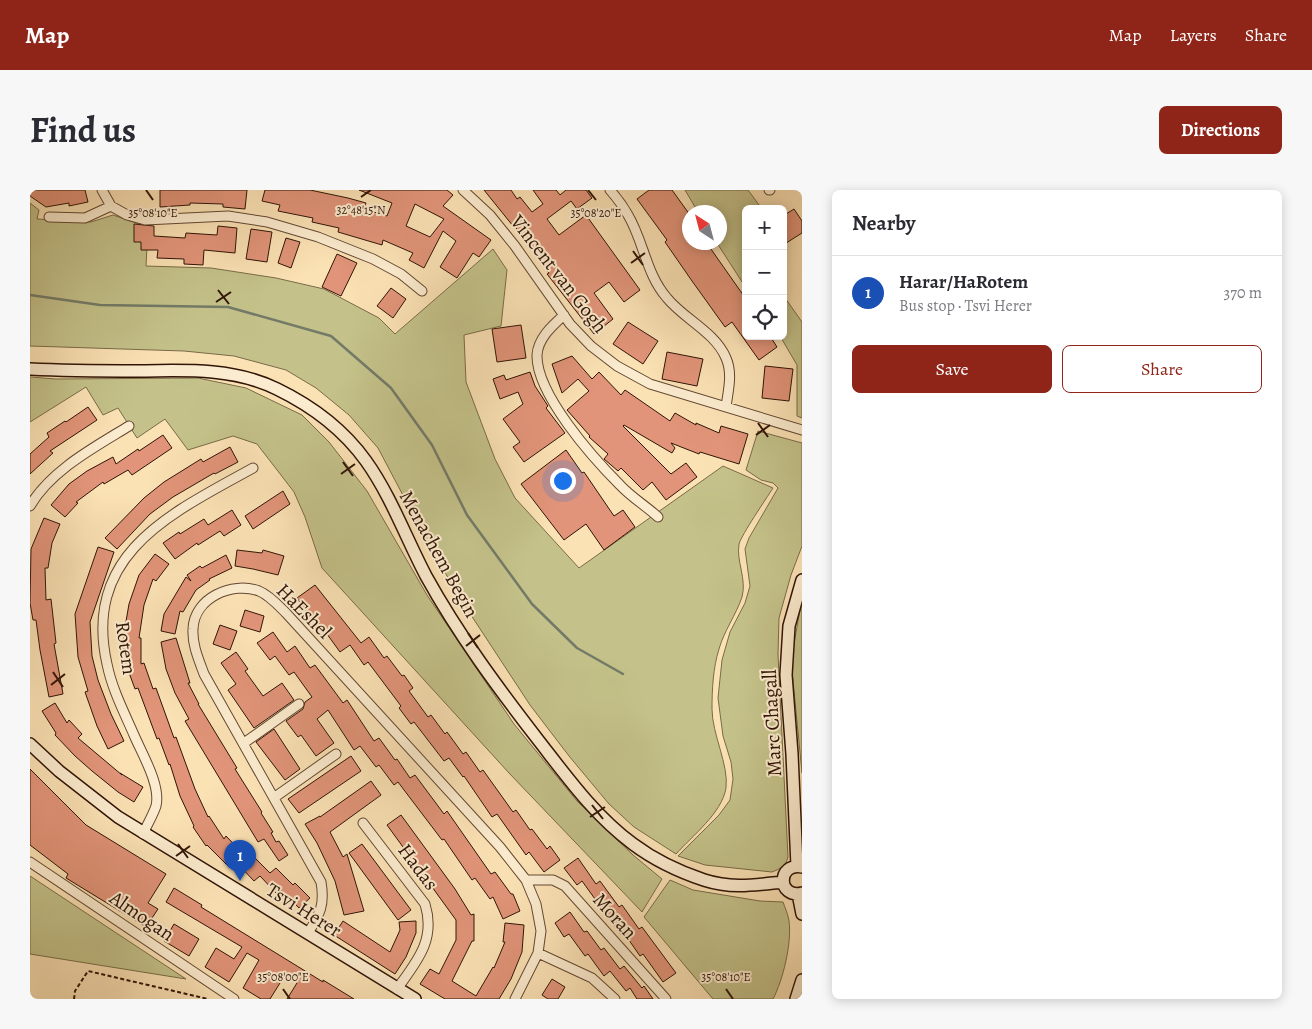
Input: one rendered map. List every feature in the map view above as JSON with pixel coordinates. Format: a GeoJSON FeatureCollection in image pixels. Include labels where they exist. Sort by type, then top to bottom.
{"type":"FeatureCollection","features":[{"type":"Feature","properties":{"kind":"street"},"geometry":{"type":"LineString","coordinates":[[102,190],[111,206],[126,215],[145,220],[228,216],[267,222],[318,237],[373,259],[401,274],[422,291]]}},
{"type":"Feature","properties":{"kind":"street","name":"Vincent van Gogh"},"geometry":{"type":"LineString","coordinates":[[463,190],[490,215],[515,246],[564,315],[591,346],[617,366],[650,384],[802,430]]}},
{"type":"Feature","properties":{"kind":"street"},"geometry":{"type":"LineString","coordinates":[[610,190],[629,216],[652,276],[661,290],[677,309],[711,337],[725,355],[730,381],[726,407]]}},
{"type":"Feature","properties":{"kind":"street"},"geometry":{"type":"LineString","coordinates":[[49,217],[84,218],[111,206]]}},
{"type":"Feature","properties":{"kind":"street"},"geometry":{"type":"LineString","coordinates":[[564,315],[542,340],[537,354],[540,374],[552,400],[569,426],[609,474],[621,487],[658,517]]}},
{"type":"Feature","properties":{"kind":"street","name":"Menachem Begin"},"geometry":{"type":"LineString","coordinates":[[30,369],[217,372],[245,377],[276,388],[311,408],[330,422],[366,461],[396,514],[426,576],[477,658],[573,785],[607,822],[633,844],[661,861],[704,880],[736,887],[783,882]]}},
{"type":"Feature","properties":{"kind":"street"},"geometry":{"type":"LineString","coordinates":[[30,506],[34,499],[57,475],[90,450],[129,426]]}},
{"type":"Feature","properties":{"kind":"street","name":"Rotem"},"geometry":{"type":"LineString","coordinates":[[144,834],[156,806],[157,793],[152,777],[116,694],[107,664],[102,635],[104,610],[112,582],[124,560],[140,539],[188,504],[252,468]]}},
{"type":"Feature","properties":{"kind":"street","name":"Marc Chagall"},"geometry":{"type":"LineString","coordinates":[[799,867],[786,675],[789,626],[802,580]]}},
{"type":"Feature","properties":{"kind":"street","name":"HaEshel"},"geometry":{"type":"LineString","coordinates":[[308,933],[320,913],[324,897],[321,882],[204,674],[194,646],[193,628],[199,611],[210,598],[226,590],[242,587],[260,592],[286,613],[500,847],[526,880],[536,904],[541,931],[538,953],[515,999]]}},
{"type":"Feature","properties":{"kind":"street"},"geometry":{"type":"LineString","coordinates":[[244,743],[299,704]]}},
{"type":"Feature","properties":{"kind":"street","name":"Tsvi Herer"},"geometry":{"type":"LineString","coordinates":[[30,744],[82,790],[118,817],[415,999]]}},
{"type":"Feature","properties":{"kind":"street"},"geometry":{"type":"LineString","coordinates":[[275,798],[336,754]]}},
{"type":"Feature","properties":{"kind":"street","name":"Hadas"},"geometry":{"type":"LineString","coordinates":[[363,823],[425,904],[429,918],[428,934],[421,954],[397,989]]}},
{"type":"Feature","properties":{"kind":"street","name":"Almogan"},"geometry":{"type":"LineString","coordinates":[[30,862],[234,999]]}},
{"type":"Feature","properties":{"kind":"street"},"geometry":{"type":"LineString","coordinates":[[799,867],[788,870],[783,878],[783,882],[787,890],[800,894],[802,914]]}},
{"type":"Feature","properties":{"kind":"street","name":"Moran"},"geometry":{"type":"LineString","coordinates":[[526,880],[554,880],[565,886],[666,999]]}},
{"type":"Feature","properties":{"kind":"street"},"geometry":{"type":"LineString","coordinates":[[538,953],[592,978],[615,999]]}},
{"type":"Feature","properties":{"kind":"street"},"geometry":{"type":"LineString","coordinates":[[796,999],[802,980]]}},
{"type":"Feature","properties":{"kind":"path"},"geometry":{"type":"LineString","coordinates":[[74,999],[75,991],[88,971],[208,999]]}},
{"type":"Feature","properties":{"kind":"shaded area"},"geometry":{"type":"Polygon","coordinates":[[[685,190],[748,190],[759,205],[742,205],[742,282],[722,250],[727,250],[727,205],[694,205],[685,190]]]}},
{"type":"Feature","properties":{"kind":"shaded area"},"geometry":{"type":"Polygon","coordinates":[[[30,203],[39,210],[37,219],[91,222],[113,215],[148,227],[146,266],[211,268],[276,278],[324,289],[379,318],[395,334],[493,249],[507,270],[501,326],[464,335],[466,382],[495,459],[515,498],[579,568],[723,466],[773,488],[739,544],[738,550],[743,584],[742,597],[721,642],[715,664],[712,709],[725,769],[726,788],[719,806],[706,824],[676,854],[634,827],[609,804],[530,705],[467,609],[435,556],[378,448],[349,415],[316,388],[286,370],[234,356],[184,351],[30,346],[30,203]]]}},
{"type":"Feature","properties":{"kind":"shaded area"},"geometry":{"type":"Polygon","coordinates":[[[787,301],[802,322],[802,418],[797,416],[797,365],[782,340],[787,340],[787,301]]]}},
{"type":"Feature","properties":{"kind":"shaded area"},"geometry":{"type":"Polygon","coordinates":[[[30,377],[56,379],[198,378],[246,388],[302,415],[329,442],[367,491],[427,595],[514,724],[577,801],[633,855],[662,879],[642,912],[509,773],[322,568],[305,517],[294,492],[257,444],[233,436],[188,450],[165,419],[137,438],[118,408],[103,415],[86,387],[30,422],[30,377]]]}},
{"type":"Feature","properties":{"kind":"shaded area"},"geometry":{"type":"Polygon","coordinates":[[[758,431],[802,443],[802,546],[791,575],[779,618],[778,654],[788,857],[782,867],[772,872],[705,865],[678,856],[719,815],[730,800],[733,779],[731,762],[723,736],[718,698],[722,660],[730,632],[745,603],[750,586],[745,549],[749,538],[778,488],[773,483],[761,480],[746,470],[758,431]]]}},
{"type":"Feature","properties":{"kind":"shaded area"},"geometry":{"type":"Polygon","coordinates":[[[802,599],[802,773],[791,660],[802,599]]]}},
{"type":"Feature","properties":{"kind":"shaded area"},"geometry":{"type":"Polygon","coordinates":[[[30,876],[186,979],[30,954],[30,876]]]}},
{"type":"Feature","properties":{"kind":"shaded area"},"geometry":{"type":"Polygon","coordinates":[[[670,880],[693,890],[760,901],[783,902],[790,930],[788,950],[783,972],[773,999],[713,999],[644,917],[670,880]]]}},
{"type":"Feature","properties":{"kind":"building"},"geometry":{"type":"Polygon","coordinates":[[[30,190],[85,190],[88,202],[69,206],[69,203],[46,207],[30,196],[30,190]]]}},
{"type":"Feature","properties":{"kind":"building"},"geometry":{"type":"Polygon","coordinates":[[[160,190],[247,190],[245,209],[223,207],[223,204],[190,203],[190,205],[160,207],[160,190]]]}},
{"type":"Feature","properties":{"kind":"building"},"geometry":{"type":"Polygon","coordinates":[[[265,190],[310,190],[366,203],[364,209],[387,216],[392,203],[359,190],[447,190],[453,195],[443,206],[491,240],[479,257],[473,253],[457,278],[440,267],[456,241],[443,231],[424,268],[409,260],[413,253],[383,240],[382,245],[338,232],[339,228],[312,222],[313,218],[278,211],[280,205],[262,201],[265,190]],[[415,204],[406,226],[430,237],[444,219],[415,204]]]}},
{"type":"Feature","properties":{"kind":"building"},"geometry":{"type":"Polygon","coordinates":[[[484,190],[511,190],[517,199],[520,197],[532,212],[543,204],[533,190],[556,190],[560,195],[566,190],[586,190],[592,198],[577,209],[571,201],[547,219],[559,235],[586,215],[640,290],[624,302],[609,282],[594,293],[613,319],[594,334],[547,274],[549,273],[514,225],[484,190]]]}},
{"type":"Feature","properties":{"kind":"building"},"geometry":{"type":"Polygon","coordinates":[[[649,190],[672,190],[683,205],[682,250],[712,250],[742,293],[742,336],[732,322],[725,327],[637,199],[649,190]]]}},
{"type":"Feature","properties":{"kind":"building"},"geometry":{"type":"Polygon","coordinates":[[[794,209],[802,221],[802,233],[787,242],[787,213],[794,209]]]}},
{"type":"Feature","properties":{"kind":"building"},"geometry":{"type":"Polygon","coordinates":[[[134,224],[154,226],[154,236],[185,238],[186,233],[217,235],[218,226],[237,228],[235,253],[204,250],[203,265],[184,264],[184,259],[157,258],[158,250],[141,250],[141,242],[134,242],[134,224]]]}},
{"type":"Feature","properties":{"kind":"building"},"geometry":{"type":"Polygon","coordinates":[[[251,229],[272,232],[267,262],[246,259],[251,229]]]}},
{"type":"Feature","properties":{"kind":"building"},"geometry":{"type":"Polygon","coordinates":[[[286,238],[300,242],[291,268],[278,263],[286,238]]]}},
{"type":"Feature","properties":{"kind":"building"},"geometry":{"type":"Polygon","coordinates":[[[337,254],[357,263],[341,296],[322,287],[337,254]]]}},
{"type":"Feature","properties":{"kind":"building"},"geometry":{"type":"Polygon","coordinates":[[[391,288],[406,299],[393,318],[377,306],[391,288]]]}},
{"type":"Feature","properties":{"kind":"building"},"geometry":{"type":"Polygon","coordinates":[[[628,322],[658,341],[643,364],[613,344],[628,322]]]}},
{"type":"Feature","properties":{"kind":"building"},"geometry":{"type":"Polygon","coordinates":[[[521,325],[526,358],[497,362],[492,329],[521,325]]]}},
{"type":"Feature","properties":{"kind":"building"},"geometry":{"type":"Polygon","coordinates":[[[745,340],[773,340],[777,347],[759,360],[745,340]]]}},
{"type":"Feature","properties":{"kind":"building"},"geometry":{"type":"Polygon","coordinates":[[[667,352],[703,359],[697,386],[662,379],[667,352]]]}},
{"type":"Feature","properties":{"kind":"building"},"geometry":{"type":"Polygon","coordinates":[[[572,356],[592,379],[599,372],[621,395],[625,390],[670,421],[675,413],[696,425],[696,423],[719,433],[721,426],[748,434],[739,464],[700,452],[699,454],[671,443],[675,448],[672,453],[624,425],[671,474],[686,463],[697,477],[666,500],[652,482],[643,490],[621,468],[618,471],[604,459],[608,454],[589,437],[567,410],[589,391],[578,379],[562,393],[552,364],[572,356]]]}},
{"type":"Feature","properties":{"kind":"building"},"geometry":{"type":"Polygon","coordinates":[[[765,366],[793,369],[789,401],[762,398],[765,366]]]}},
{"type":"Feature","properties":{"kind":"building"},"geometry":{"type":"Polygon","coordinates":[[[530,372],[535,386],[548,406],[546,408],[565,433],[524,462],[513,447],[520,442],[503,419],[523,404],[518,392],[500,399],[493,379],[504,375],[506,380],[530,372]]]}},
{"type":"Feature","properties":{"kind":"building"},"geometry":{"type":"Polygon","coordinates":[[[88,407],[97,420],[50,451],[53,453],[30,474],[30,454],[49,437],[47,433],[88,407]]]}},
{"type":"Feature","properties":{"kind":"building"},"geometry":{"type":"Polygon","coordinates":[[[163,435],[172,448],[132,475],[128,470],[104,484],[103,482],[76,502],[78,503],[65,517],[51,505],[69,484],[87,471],[113,457],[116,464],[163,435]]]}},
{"type":"Feature","properties":{"kind":"building"},"geometry":{"type":"Polygon","coordinates":[[[230,447],[238,462],[214,473],[173,497],[150,514],[117,549],[105,538],[144,498],[164,482],[201,459],[203,462],[230,447]]]}},
{"type":"Feature","properties":{"kind":"building"},"geometry":{"type":"Polygon","coordinates":[[[566,450],[582,473],[584,472],[614,516],[623,510],[635,527],[604,550],[586,524],[564,540],[521,484],[566,450]]]}},
{"type":"Feature","properties":{"kind":"building"},"geometry":{"type":"Polygon","coordinates":[[[283,491],[290,504],[253,529],[245,516],[283,491]]]}},
{"type":"Feature","properties":{"kind":"building"},"geometry":{"type":"Polygon","coordinates":[[[232,510],[241,525],[224,536],[220,531],[198,545],[197,543],[175,559],[163,543],[204,519],[208,525],[232,510]]]}},
{"type":"Feature","properties":{"kind":"building"},"geometry":{"type":"Polygon","coordinates":[[[44,518],[60,524],[52,543],[48,568],[45,568],[46,600],[51,599],[56,643],[54,644],[63,694],[49,697],[36,620],[33,620],[30,603],[31,549],[44,518]]]}},
{"type":"Feature","properties":{"kind":"building"},"geometry":{"type":"Polygon","coordinates":[[[98,547],[114,552],[90,622],[92,656],[98,680],[124,741],[108,749],[97,726],[85,692],[88,691],[78,657],[75,614],[98,547]]]}},
{"type":"Feature","properties":{"kind":"building"},"geometry":{"type":"Polygon","coordinates":[[[237,550],[262,553],[263,550],[284,556],[278,575],[235,566],[237,550]]]}},
{"type":"Feature","properties":{"kind":"building"},"geometry":{"type":"Polygon","coordinates":[[[155,554],[169,564],[156,581],[153,579],[144,605],[139,638],[141,638],[141,664],[144,663],[153,689],[156,688],[174,738],[176,737],[195,789],[208,817],[224,839],[226,836],[249,860],[253,856],[270,873],[276,868],[310,898],[299,908],[281,890],[277,894],[260,876],[254,881],[235,861],[229,867],[206,846],[193,827],[180,796],[170,764],[159,738],[157,739],[138,688],[135,689],[124,659],[124,633],[129,604],[139,575],[155,554]]]}},
{"type":"Feature","properties":{"kind":"building"},"geometry":{"type":"Polygon","coordinates":[[[226,555],[232,568],[209,579],[196,590],[183,612],[180,611],[175,634],[161,631],[164,614],[186,577],[191,581],[187,575],[200,566],[202,568],[226,555]]]}},
{"type":"Feature","properties":{"kind":"building"},"geometry":{"type":"Polygon","coordinates":[[[315,585],[361,643],[369,637],[384,658],[387,656],[402,676],[404,675],[413,688],[409,691],[428,717],[431,715],[445,734],[447,732],[463,754],[466,752],[480,772],[483,770],[513,812],[516,810],[530,830],[532,829],[547,849],[550,846],[560,860],[544,872],[529,852],[526,855],[497,814],[492,817],[464,776],[449,758],[444,761],[414,722],[411,724],[399,708],[401,706],[368,662],[364,665],[350,645],[340,652],[311,612],[308,614],[297,598],[315,585]]]}},
{"type":"Feature","properties":{"kind":"building"},"geometry":{"type":"Polygon","coordinates":[[[245,610],[264,616],[260,632],[240,626],[245,610]]]}},
{"type":"Feature","properties":{"kind":"building"},"geometry":{"type":"Polygon","coordinates":[[[220,625],[237,631],[230,650],[213,644],[220,625]]]}},
{"type":"Feature","properties":{"kind":"building"},"geometry":{"type":"Polygon","coordinates":[[[273,632],[287,652],[295,646],[310,668],[315,665],[343,703],[347,700],[374,741],[379,738],[410,778],[415,775],[444,814],[447,811],[491,874],[495,872],[511,894],[513,894],[520,911],[503,919],[493,897],[490,899],[475,878],[472,880],[444,839],[442,840],[398,782],[394,785],[379,765],[376,767],[360,746],[354,750],[328,710],[317,719],[334,743],[316,756],[301,735],[298,737],[286,721],[303,709],[305,702],[312,697],[294,672],[289,675],[275,656],[270,660],[257,643],[273,632]]]}},
{"type":"Feature","properties":{"kind":"building"},"geometry":{"type":"Polygon","coordinates":[[[176,638],[190,683],[188,683],[198,704],[262,812],[273,832],[271,833],[276,842],[279,841],[288,855],[279,861],[264,839],[258,842],[185,721],[189,719],[175,693],[166,669],[161,642],[176,638]]]}},
{"type":"Feature","properties":{"kind":"building"},"geometry":{"type":"Polygon","coordinates":[[[236,652],[248,669],[245,671],[263,696],[282,683],[294,700],[254,728],[228,690],[236,684],[221,663],[236,652]]]}},
{"type":"Feature","properties":{"kind":"building"},"geometry":{"type":"Polygon","coordinates":[[[55,703],[67,723],[69,720],[82,734],[78,738],[122,775],[120,773],[143,787],[134,802],[92,771],[55,735],[56,733],[42,711],[55,703]]]}},
{"type":"Feature","properties":{"kind":"building"},"geometry":{"type":"Polygon","coordinates":[[[274,729],[300,769],[285,780],[256,742],[274,729]]]}},
{"type":"Feature","properties":{"kind":"building"},"geometry":{"type":"Polygon","coordinates":[[[351,756],[361,771],[299,813],[288,799],[351,756]]]}},
{"type":"Feature","properties":{"kind":"building"},"geometry":{"type":"Polygon","coordinates":[[[30,769],[86,825],[166,874],[148,903],[158,909],[146,927],[66,878],[68,874],[30,845],[30,769]]]}},
{"type":"Feature","properties":{"kind":"building"},"geometry":{"type":"Polygon","coordinates":[[[371,781],[381,795],[330,832],[343,857],[347,854],[364,911],[344,915],[335,881],[317,843],[305,824],[320,817],[371,781]]]}},
{"type":"Feature","properties":{"kind":"building"},"geometry":{"type":"Polygon","coordinates":[[[401,815],[455,889],[471,915],[474,914],[474,941],[472,941],[452,981],[476,996],[494,968],[505,942],[503,942],[505,923],[524,925],[522,952],[511,979],[499,999],[445,999],[420,984],[430,969],[439,974],[456,940],[456,920],[387,825],[401,815]]]}},
{"type":"Feature","properties":{"kind":"building"},"geometry":{"type":"Polygon","coordinates":[[[362,844],[411,910],[398,920],[349,853],[362,844]]]}},
{"type":"Feature","properties":{"kind":"building"},"geometry":{"type":"Polygon","coordinates":[[[578,858],[596,884],[600,881],[619,907],[622,905],[639,929],[642,927],[676,973],[663,982],[643,954],[640,956],[624,933],[621,935],[582,881],[577,885],[564,868],[578,858]]]}},
{"type":"Feature","properties":{"kind":"building"},"geometry":{"type":"Polygon","coordinates":[[[174,888],[202,905],[201,907],[354,999],[287,999],[297,983],[285,975],[270,999],[261,999],[243,988],[259,960],[247,953],[229,982],[205,967],[216,948],[234,959],[242,947],[166,902],[174,888]]]}},
{"type":"Feature","properties":{"kind":"building"},"geometry":{"type":"Polygon","coordinates":[[[570,912],[584,932],[587,931],[601,950],[604,948],[620,969],[624,966],[642,988],[644,986],[653,999],[637,999],[630,988],[626,991],[610,971],[604,976],[588,954],[585,956],[569,934],[564,937],[555,923],[570,912]]]}},
{"type":"Feature","properties":{"kind":"building"},"geometry":{"type":"Polygon","coordinates":[[[343,921],[390,952],[400,930],[399,922],[416,921],[416,933],[406,957],[395,974],[334,935],[343,921]]]}},
{"type":"Feature","properties":{"kind":"building"},"geometry":{"type":"Polygon","coordinates":[[[174,924],[199,939],[189,956],[164,941],[174,924]]]}},
{"type":"Feature","properties":{"kind":"building"},"geometry":{"type":"Polygon","coordinates":[[[552,979],[565,987],[558,999],[548,999],[542,995],[552,979]]]}},
{"type":"Feature","properties":{"kind":"waterway"},"geometry":{"type":"LineString","coordinates":[[30,295],[100,305],[228,307],[331,336],[391,388],[432,445],[467,515],[532,604],[577,648],[623,674]]}},
{"type":"Feature","properties":{"kind":"place","name":"Harar/HaRotem"},"geometry":{"type":"Point","coordinates":[240,881]}}]}
